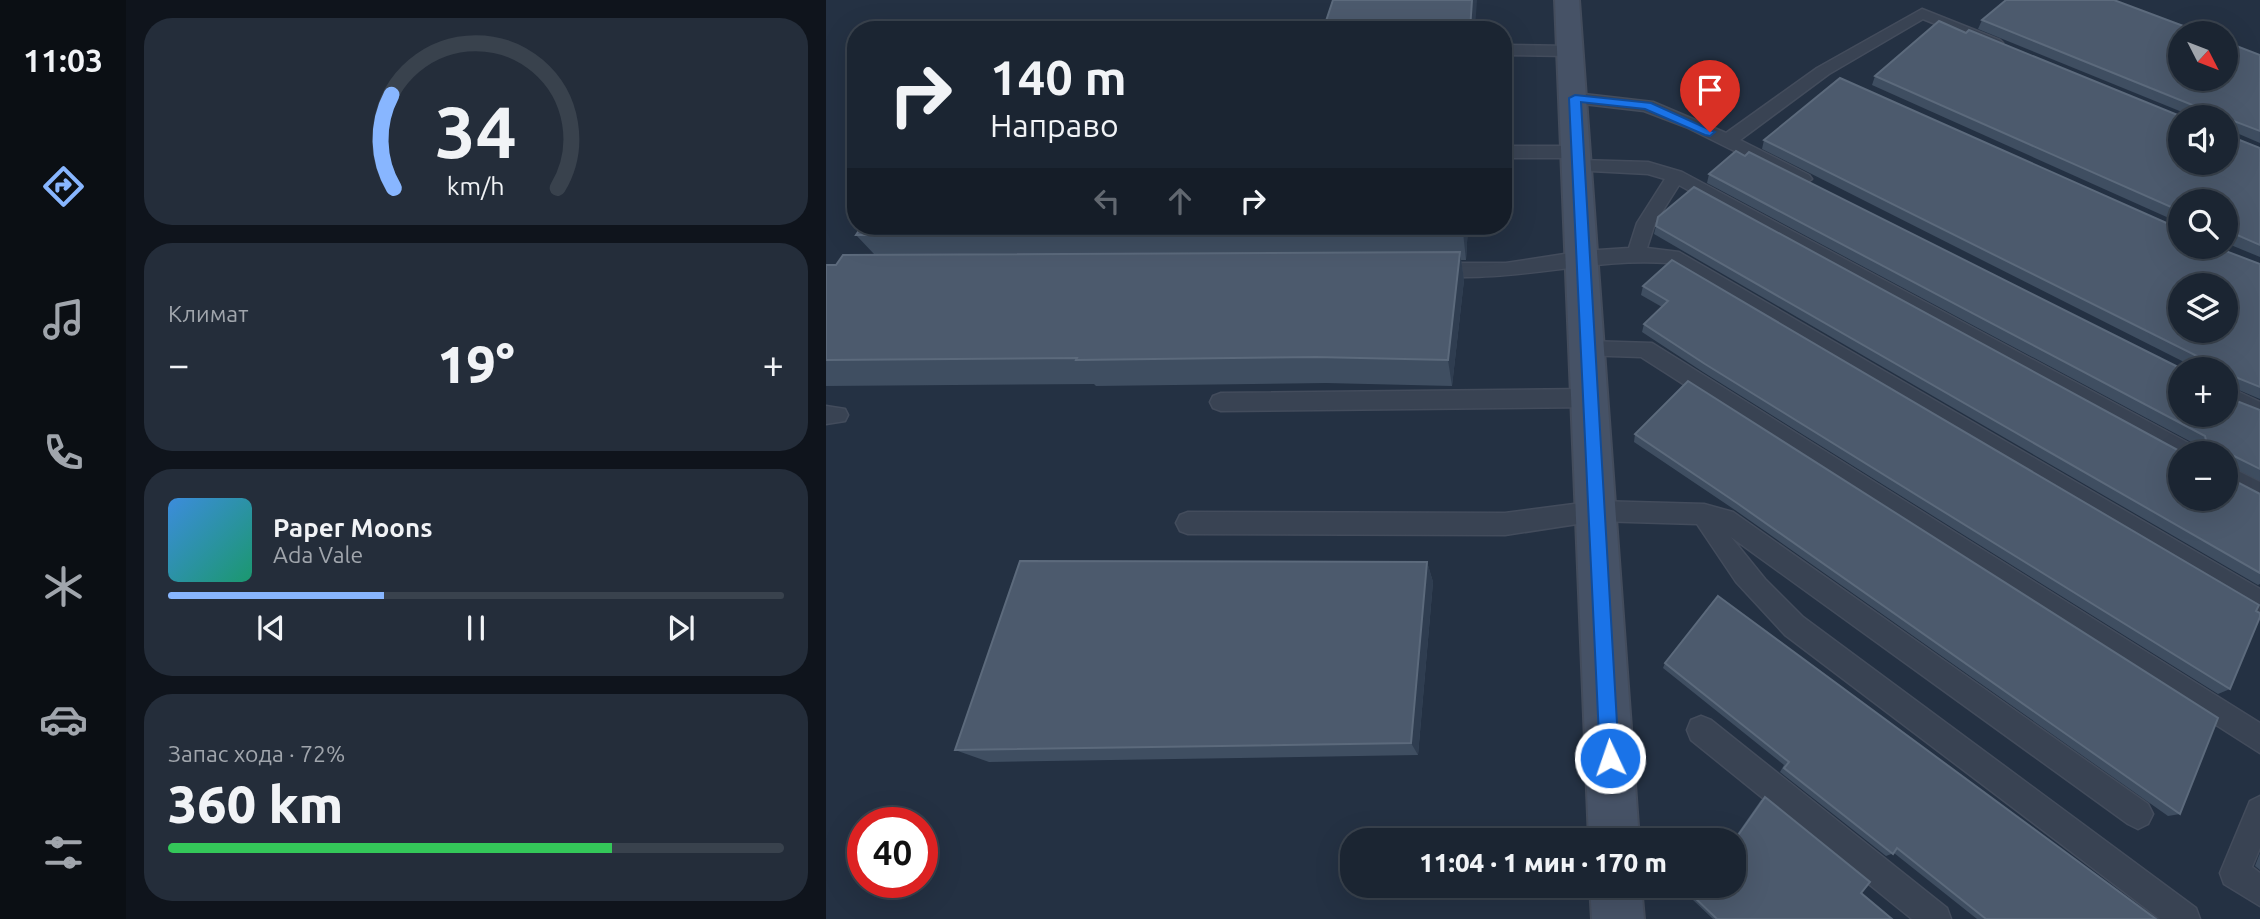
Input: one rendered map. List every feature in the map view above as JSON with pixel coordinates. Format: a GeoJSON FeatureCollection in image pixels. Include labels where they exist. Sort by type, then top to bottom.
{"type":"FeatureCollection","features":[{"type":"Feature","properties":{"kind":"street"},"geometry":{"type":"LineString","coordinates":[[1567,0],[1584,258],[1613,828]]}},
{"type":"Feature","properties":{"kind":"street"},"geometry":{"type":"LineString","coordinates":[[1617,898],[1618,919]]}},
{"type":"Feature","properties":{"kind":"lane"},"geometry":{"type":"LineString","coordinates":[[1727,141],[1823,71],[1942,0]]}},
{"type":"Feature","properties":{"kind":"lane"},"geometry":{"type":"LineString","coordinates":[[1922,13],[2013,50]]}},
{"type":"Feature","properties":{"kind":"lane"},"geometry":{"type":"LineString","coordinates":[[1512,50],[1569,51]]}},
{"type":"Feature","properties":{"kind":"lane"},"geometry":{"type":"LineString","coordinates":[[1823,71],[1847,82]]}},
{"type":"Feature","properties":{"kind":"lane"},"geometry":{"type":"LineString","coordinates":[[1575,98],[1647,106],[1692,123],[1825,191]]}},
{"type":"Feature","properties":{"kind":"lane"},"geometry":{"type":"LineString","coordinates":[[1512,153],[1578,159],[1648,169],[1676,176],[2168,443]]}},
{"type":"Feature","properties":{"kind":"lane"},"geometry":{"type":"LineString","coordinates":[[1636,254],[1646,223],[1676,176]]}},
{"type":"Feature","properties":{"kind":"lane"},"geometry":{"type":"LineString","coordinates":[[1409,270],[1506,270],[1584,258],[1636,254],[1672,257],[2260,603]]}},
{"type":"Feature","properties":{"kind":"lane"},"geometry":{"type":"LineString","coordinates":[[1588,349],[1645,349],[2260,739]]}},
{"type":"Feature","properties":{"kind":"lane"},"geometry":{"type":"LineString","coordinates":[[1221,402],[1590,398]]}},
{"type":"Feature","properties":{"kind":"lane"},"geometry":{"type":"LineString","coordinates":[[2238,401],[2260,412]]}},
{"type":"Feature","properties":{"kind":"lane"},"geometry":{"type":"LineString","coordinates":[[2238,481],[2260,493]]}},
{"type":"Feature","properties":{"kind":"lane"},"geometry":{"type":"LineString","coordinates":[[1188,523],[1505,524],[1597,511],[1704,514],[1725,519],[2138,814]]}},
{"type":"Feature","properties":{"kind":"lane"},"geometry":{"type":"LineString","coordinates":[[1704,514],[1721,546],[1763,596],[1794,626],[2185,919]]}},
{"type":"Feature","properties":{"kind":"lane"},"geometry":{"type":"LineString","coordinates":[[1701,730],[1936,919]]}},
{"type":"Feature","properties":{"kind":"lane"},"geometry":{"type":"LineString","coordinates":[[2260,811],[2235,873],[2260,891]]}},
{"type":"Feature","properties":{"kind":"building"},"geometry":{"type":"Polygon","coordinates":[[[1333,0],[1472,0],[1471,21],[1326,21],[1333,0]]]}},
{"type":"Feature","properties":{"kind":"building"},"geometry":{"type":"Polygon","coordinates":[[[2006,0],[2114,0],[2170,21],[2168,91],[2238,91],[2238,47],[2260,55],[2260,131],[2238,123],[2238,105],[2193,105],[1982,20],[2006,0]]]}},
{"type":"Feature","properties":{"kind":"building"},"geometry":{"type":"Polygon","coordinates":[[[1939,21],[1966,33],[1969,30],[2168,111],[2168,175],[2238,175],[2238,139],[2260,148],[2260,245],[2238,235],[2238,189],[2168,189],[2168,206],[1875,76],[1939,21]]]}},
{"type":"Feature","properties":{"kind":"building"},"geometry":{"type":"Polygon","coordinates":[[[1840,78],[2168,224],[2168,259],[2238,259],[2238,256],[2260,264],[2260,387],[2238,378],[2238,357],[2198,357],[2171,343],[2238,343],[2238,273],[2168,273],[2168,342],[1764,140],[1840,78]]]}},
{"type":"Feature","properties":{"kind":"building"},"geometry":{"type":"Polygon","coordinates":[[[1736,151],[1745,156],[1749,152],[2168,362],[2168,416],[1709,174],[1736,151]]]}},
{"type":"Feature","properties":{"kind":"building"},"geometry":{"type":"Polygon","coordinates":[[[1694,187],[2168,445],[2168,511],[2238,511],[2238,483],[2260,494],[2260,573],[1656,226],[1658,217],[1694,187]]]}},
{"type":"Feature","properties":{"kind":"building"},"geometry":{"type":"Polygon","coordinates":[[[1460,252],[1448,360],[1316,357],[826,360],[826,265],[836,265],[843,255],[1460,252]]]}},
{"type":"Feature","properties":{"kind":"building"},"geometry":{"type":"Polygon","coordinates":[[[1672,260],[2259,605],[2256,611],[2260,613],[2260,617],[2230,689],[1644,324],[1668,301],[1643,286],[1672,260]]]}},
{"type":"Feature","properties":{"kind":"building"},"geometry":{"type":"Polygon","coordinates":[[[1688,381],[2218,718],[2180,814],[1635,434],[1688,381]]]}},
{"type":"Feature","properties":{"kind":"building"},"geometry":{"type":"Polygon","coordinates":[[[2238,402],[2260,410],[2260,469],[2238,458],[2238,441],[2206,441],[2205,436],[2188,427],[2238,427],[2238,402]]]}},
{"type":"Feature","properties":{"kind":"building"},"geometry":{"type":"Polygon","coordinates":[[[1020,561],[1427,562],[1411,743],[955,750],[1020,561]]]}},
{"type":"Feature","properties":{"kind":"building"},"geometry":{"type":"Polygon","coordinates":[[[1718,596],[2156,919],[1986,919],[1897,848],[1893,854],[1784,768],[1789,762],[1665,663],[1718,596]]]}},
{"type":"Feature","properties":{"kind":"building"},"geometry":{"type":"Polygon","coordinates":[[[1765,797],[1870,882],[1861,893],[1892,919],[1717,919],[1695,898],[1746,898],[1746,828],[1743,828],[1765,797]]]}},
{"type":"Feature","properties":{"kind":"route"},"geometry":{"type":"LineString","coordinates":[[1610,758],[1575,98],[1647,106],[1710,132]]}}]}
